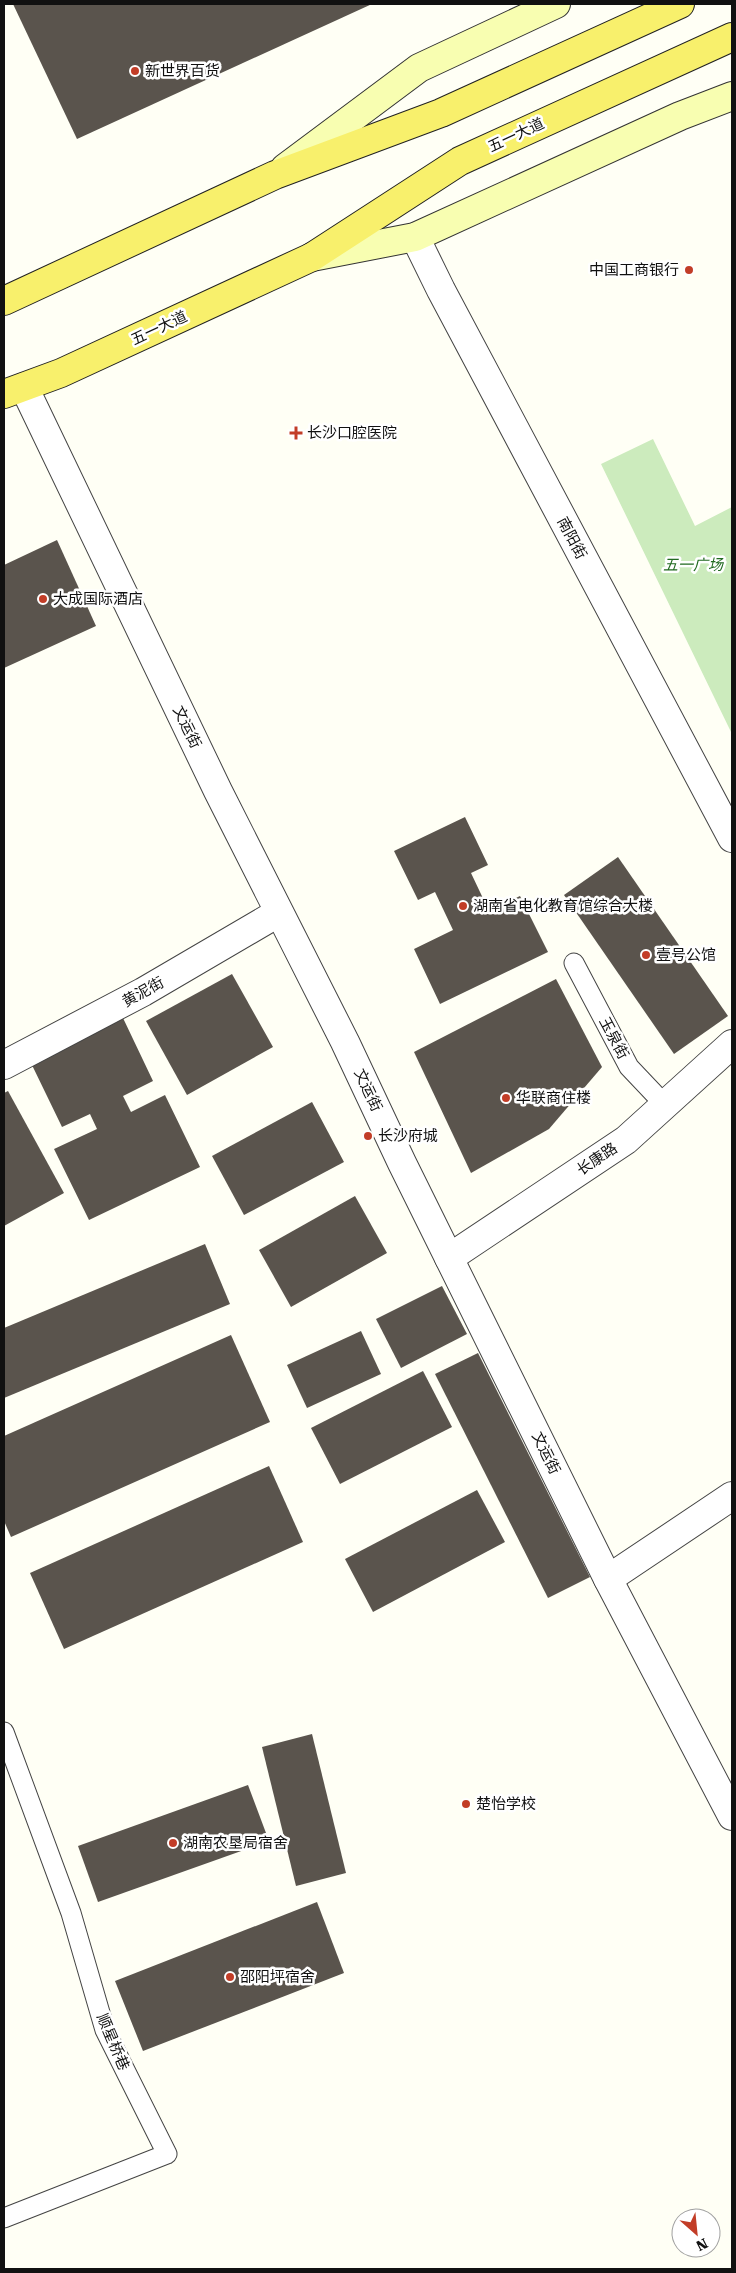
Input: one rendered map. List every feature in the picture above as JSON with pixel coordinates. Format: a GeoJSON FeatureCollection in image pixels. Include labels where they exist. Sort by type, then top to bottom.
{"type":"FeatureCollection","features":[{"type":"Feature","properties":{"kind":"main road"},"geometry":{"type":"LineString","coordinates":[[275,175],[419,68],[556,4]]}},
{"type":"Feature","properties":{"kind":"main road"},"geometry":{"type":"LineString","coordinates":[[4,301],[275,175],[441,113],[680,4]]}},
{"type":"Feature","properties":{"kind":"main road","name":"五一大道"},"geometry":{"type":"LineString","coordinates":[[14,390],[61,373],[312,257],[460,161],[732,36]]}},
{"type":"Feature","properties":{"kind":"main road","name":"五一大道"},"geometry":{"type":"LineString","coordinates":[[312,257],[415,237],[680,116],[732,96]]}},
{"type":"Feature","properties":{"kind":"street","name":"南阳街"},"geometry":{"type":"LineString","coordinates":[[415,237],[450,308],[732,838]]}},
{"type":"Feature","properties":{"kind":"street","name":"文运街"},"geometry":{"type":"LineString","coordinates":[[14,390],[345,1042],[449,1258],[608,1579],[732,1816]]}},
{"type":"Feature","properties":{"kind":"street","name":"黄泥街"},"geometry":{"type":"LineString","coordinates":[[4,1065],[143,992],[278,913]]}},
{"type":"Feature","properties":{"kind":"street","name":"长康路"},"geometry":{"type":"LineString","coordinates":[[449,1258],[626,1140],[732,1044]]}},
{"type":"Feature","properties":{"kind":"street"},"geometry":{"type":"LineString","coordinates":[[608,1579],[732,1496]]}},
{"type":"Feature","properties":{"kind":"lane","name":"玉泉街"},"geometry":{"type":"LineString","coordinates":[[574,963],[629,1067],[665,1105]]}},
{"type":"Feature","properties":{"kind":"lane","name":"顺星桥巷"},"geometry":{"type":"LineString","coordinates":[[4,1732],[71,1913],[105,2030],[167,2154],[4,2218]]}},
{"type":"Feature","properties":{"kind":"green space","name":"五一广场"},"geometry":{"type":"Polygon","coordinates":[[[653,439],[695,526],[732,507],[732,734],[601,464],[653,439]]]}},
{"type":"Feature","properties":{"kind":"building","name":"新世界百货"},"geometry":{"type":"Polygon","coordinates":[[[13,4],[372,4],[77,139],[13,4]]]}},
{"type":"Feature","properties":{"kind":"building"},"geometry":{"type":"Polygon","coordinates":[[[57,540],[96,626],[4,668],[4,565],[57,540]]]}},
{"type":"Feature","properties":{"kind":"building","name":"湖南省电化教育馆综合大楼"},"geometry":{"type":"Polygon","coordinates":[[[465,817],[488,865],[471,873],[489,911],[520,896],[548,952],[440,1004],[414,949],[453,930],[435,892],[418,900],[394,851],[465,817]]]}},
{"type":"Feature","properties":{"kind":"building","name":"壹号公馆"},"geometry":{"type":"Polygon","coordinates":[[[618,857],[728,1016],[674,1054],[564,895],[618,857]]]}},
{"type":"Feature","properties":{"kind":"building"},"geometry":{"type":"Polygon","coordinates":[[[232,974],[273,1047],[187,1095],[146,1021],[232,974]]]}},
{"type":"Feature","properties":{"kind":"building","name":"华联商住楼"},"geometry":{"type":"Polygon","coordinates":[[[556,979],[602,1067],[549,1129],[471,1173],[414,1052],[556,979]]]}},
{"type":"Feature","properties":{"kind":"building"},"geometry":{"type":"Polygon","coordinates":[[[123,1018],[153,1081],[123,1096],[131,1112],[165,1095],[200,1167],[89,1220],[54,1149],[97,1129],[90,1114],[62,1127],[31,1063],[123,1018]]]}},
{"type":"Feature","properties":{"kind":"building"},"geometry":{"type":"Polygon","coordinates":[[[8,1091],[64,1193],[4,1226],[4,1093],[8,1091]]]}},
{"type":"Feature","properties":{"kind":"building"},"geometry":{"type":"Polygon","coordinates":[[[312,1102],[344,1162],[244,1215],[212,1156],[312,1102]]]}},
{"type":"Feature","properties":{"kind":"building"},"geometry":{"type":"Polygon","coordinates":[[[355,1196],[387,1253],[291,1307],[259,1250],[355,1196]]]}},
{"type":"Feature","properties":{"kind":"building"},"geometry":{"type":"Polygon","coordinates":[[[205,1244],[230,1304],[4,1398],[4,1328],[205,1244]]]}},
{"type":"Feature","properties":{"kind":"building"},"geometry":{"type":"Polygon","coordinates":[[[442,1286],[467,1334],[401,1368],[376,1319],[442,1286]]]}},
{"type":"Feature","properties":{"kind":"building"},"geometry":{"type":"Polygon","coordinates":[[[361,1331],[381,1374],[307,1408],[287,1365],[361,1331]]]}},
{"type":"Feature","properties":{"kind":"building"},"geometry":{"type":"Polygon","coordinates":[[[231,1335],[270,1422],[11,1537],[4,1521],[4,1436],[231,1335]]]}},
{"type":"Feature","properties":{"kind":"building"},"geometry":{"type":"Polygon","coordinates":[[[478,1353],[590,1577],[548,1598],[435,1374],[478,1353]]]}},
{"type":"Feature","properties":{"kind":"building"},"geometry":{"type":"Polygon","coordinates":[[[423,1371],[452,1427],[340,1484],[311,1428],[423,1371]]]}},
{"type":"Feature","properties":{"kind":"building"},"geometry":{"type":"Polygon","coordinates":[[[269,1466],[303,1542],[64,1649],[30,1573],[269,1466]]]}},
{"type":"Feature","properties":{"kind":"building"},"geometry":{"type":"Polygon","coordinates":[[[477,1490],[505,1542],[373,1612],[345,1559],[477,1490]]]}},
{"type":"Feature","properties":{"kind":"building"},"geometry":{"type":"Polygon","coordinates":[[[312,1734],[346,1873],[296,1886],[262,1747],[312,1734]]]}},
{"type":"Feature","properties":{"kind":"building","name":"湖南农垦局宿舍"},"geometry":{"type":"Polygon","coordinates":[[[248,1785],[269,1841],[98,1902],[78,1846],[248,1785]]]}},
{"type":"Feature","properties":{"kind":"building","name":"邵阳坪宿舍"},"geometry":{"type":"Polygon","coordinates":[[[317,1902],[344,1973],[143,2051],[115,1981],[317,1902]]]}},
{"type":"Feature","properties":{"kind":"place","name":"新世界百货"},"geometry":{"type":"Point","coordinates":[135,71]}},
{"type":"Feature","properties":{"kind":"place","name":"中国工商银行"},"geometry":{"type":"Point","coordinates":[689,270]}},
{"type":"Feature","properties":{"kind":"place","name":"长沙口腔医院"},"geometry":{"type":"Point","coordinates":[296,433]}},
{"type":"Feature","properties":{"kind":"place","name":"大成国际酒店"},"geometry":{"type":"Point","coordinates":[43,599]}},
{"type":"Feature","properties":{"kind":"place","name":"湖南省电化教育馆综合大楼"},"geometry":{"type":"Point","coordinates":[463,906]}},
{"type":"Feature","properties":{"kind":"place","name":"壹号公馆"},"geometry":{"type":"Point","coordinates":[646,955]}},
{"type":"Feature","properties":{"kind":"place","name":"华联商住楼"},"geometry":{"type":"Point","coordinates":[506,1098]}},
{"type":"Feature","properties":{"kind":"place","name":"长沙府城"},"geometry":{"type":"Point","coordinates":[368,1136]}},
{"type":"Feature","properties":{"kind":"place","name":"楚怡学校"},"geometry":{"type":"Point","coordinates":[466,1804]}},
{"type":"Feature","properties":{"kind":"place","name":"湖南农垦局宿舍"},"geometry":{"type":"Point","coordinates":[173,1843]}},
{"type":"Feature","properties":{"kind":"place","name":"邵阳坪宿舍"},"geometry":{"type":"Point","coordinates":[230,1977]}}]}
